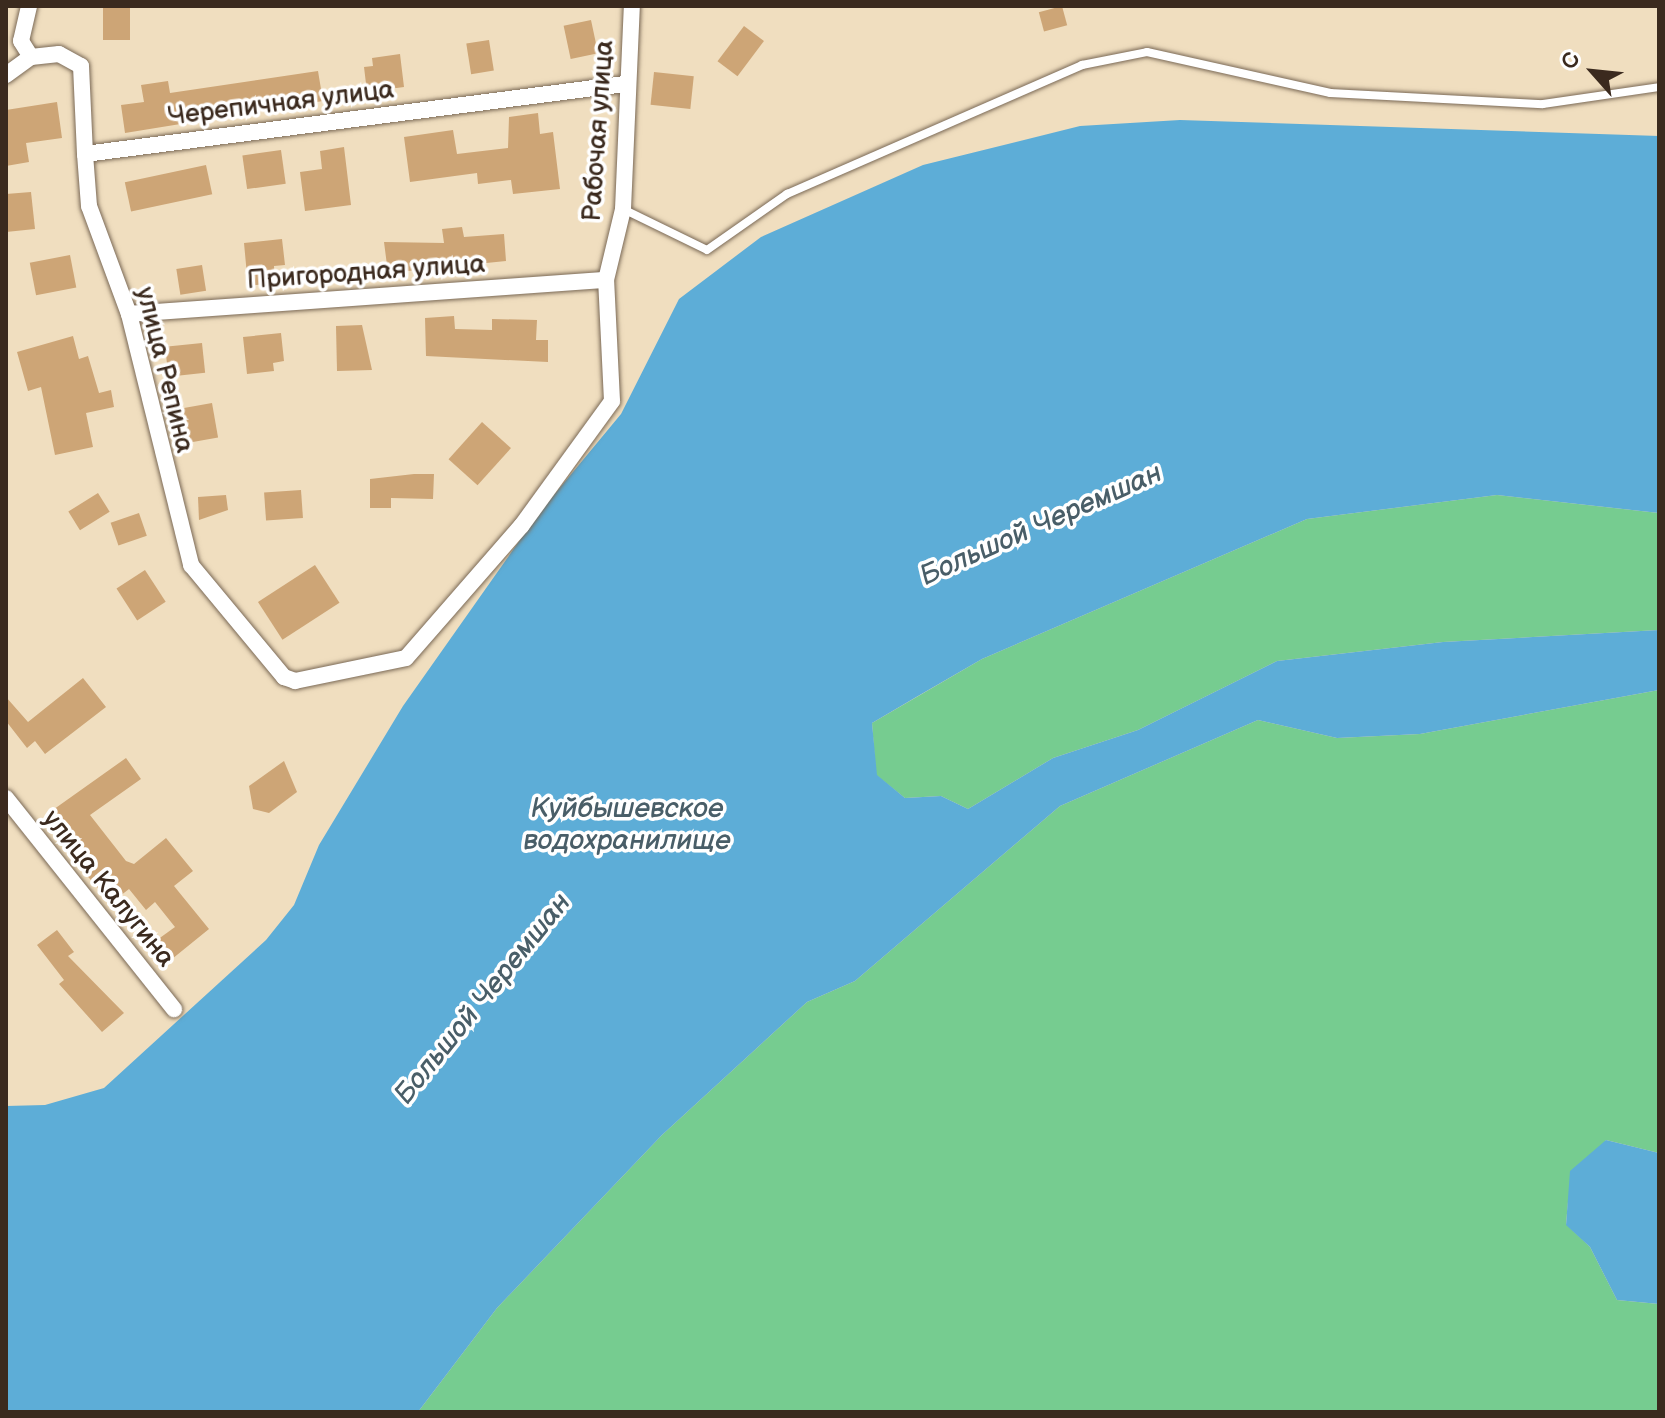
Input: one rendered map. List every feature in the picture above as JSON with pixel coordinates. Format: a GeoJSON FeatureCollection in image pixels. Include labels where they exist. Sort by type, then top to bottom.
{"type":"FeatureCollection","features":[{"type":"Feature","properties":{"kind":"street"},"geometry":{"type":"LineString","coordinates":[[29,6],[21,41],[31,57]]}},
{"type":"Feature","properties":{"kind":"street","name":"Рабочая улица"},"geometry":{"type":"LineString","coordinates":[[612,401],[606,280],[623,209],[625,84],[632,6]]}},
{"type":"Feature","properties":{"kind":"street"},"geometry":{"type":"LineString","coordinates":[[6,75],[31,57],[59,54],[81,66],[85,154]]}},
{"type":"Feature","properties":{"kind":"street","name":"Черепичная улица"},"geometry":{"type":"LineString","coordinates":[[85,154],[625,84]]}},
{"type":"Feature","properties":{"kind":"street","name":"улица Репина"},"geometry":{"type":"LineString","coordinates":[[85,154],[89,206],[129,314],[191,565],[209,593],[295,681],[406,658],[522,525],[612,401]]}},
{"type":"Feature","properties":{"kind":"street","name":"Пригородная улица"},"geometry":{"type":"LineString","coordinates":[[129,314],[606,280]]}},
{"type":"Feature","properties":{"kind":"street","name":"улица Калугина"},"geometry":{"type":"LineString","coordinates":[[6,798],[174,1009]]}},
{"type":"Feature","properties":{"kind":"lane"},"geometry":{"type":"LineString","coordinates":[[623,209],[707,250],[787,194],[1082,65],[1147,52],[1330,93],[1543,104],[1659,87]]}},
{"type":"Feature","properties":{"kind":"green space"},"geometry":{"type":"Polygon","coordinates":[[[1497,495],[1659,513],[1659,630],[1443,642],[1277,661],[1138,730],[1053,758],[968,809],[941,796],[905,798],[876,775],[872,723],[982,659],[1307,519],[1497,495]]]}},
{"type":"Feature","properties":{"kind":"green space"},"geometry":{"type":"Polygon","coordinates":[[[1659,690],[1659,1153],[1606,1140],[1568,1202],[1566,1224],[1590,1247],[1617,1300],[1659,1304],[1659,1412],[418,1412],[497,1308],[662,1135],[807,1002],[855,981],[1060,806],[1258,720],[1337,738],[1420,734],[1659,690]]]}},
{"type":"Feature","properties":{"kind":"water","name":"Куйбышевское водохранилище"},"geometry":{"type":"Polygon","coordinates":[[[1180,120],[1659,136],[1659,513],[1497,495],[1307,519],[982,659],[872,723],[877,775],[905,798],[941,796],[968,809],[1053,758],[1138,730],[1277,661],[1443,642],[1659,630],[1659,690],[1420,734],[1337,738],[1258,720],[1060,806],[855,981],[807,1002],[662,1135],[497,1308],[418,1412],[6,1412],[6,1106],[45,1105],[104,1088],[266,940],[294,905],[319,845],[403,706],[539,513],[621,414],[679,299],[761,237],[923,165],[1080,126],[1180,120]]]}},
{"type":"Feature","properties":{"kind":"water"},"geometry":{"type":"Polygon","coordinates":[[[1606,1140],[1659,1153],[1659,1304],[1617,1300],[1590,1247],[1566,1225],[1570,1171],[1606,1140]]]}},
{"type":"Feature","properties":{"kind":"building"},"geometry":{"type":"Polygon","coordinates":[[[103,6],[130,6],[130,40],[103,40],[103,6]]]}},
{"type":"Feature","properties":{"kind":"building"},"geometry":{"type":"Polygon","coordinates":[[[1062,6],[1067,25],[1044,32],[1039,12],[1062,6]]]}},
{"type":"Feature","properties":{"kind":"building"},"geometry":{"type":"Polygon","coordinates":[[[591,20],[598,53],[571,59],[564,26],[591,20]]]}},
{"type":"Feature","properties":{"kind":"building"},"geometry":{"type":"Polygon","coordinates":[[[744,26],[764,41],[737,76],[718,61],[744,26]]]}},
{"type":"Feature","properties":{"kind":"building"},"geometry":{"type":"Polygon","coordinates":[[[489,40],[494,71],[471,74],[466,44],[489,40]]]}},
{"type":"Feature","properties":{"kind":"building"},"geometry":{"type":"Polygon","coordinates":[[[400,54],[404,87],[367,92],[364,67],[373,66],[372,58],[400,54]]]}},
{"type":"Feature","properties":{"kind":"building"},"geometry":{"type":"Polygon","coordinates":[[[318,71],[323,101],[125,133],[121,105],[144,102],[141,85],[168,81],[170,93],[318,71]]]}},
{"type":"Feature","properties":{"kind":"building"},"geometry":{"type":"Polygon","coordinates":[[[654,72],[694,76],[690,109],[651,105],[654,72]]]}},
{"type":"Feature","properties":{"kind":"building"},"geometry":{"type":"Polygon","coordinates":[[[57,102],[62,138],[26,143],[29,162],[6,166],[6,110],[57,102]]]}},
{"type":"Feature","properties":{"kind":"building"},"geometry":{"type":"Polygon","coordinates":[[[538,113],[540,134],[553,132],[560,189],[513,194],[511,180],[478,184],[477,173],[410,182],[404,137],[453,130],[457,154],[508,148],[509,117],[538,113]]]}},
{"type":"Feature","properties":{"kind":"building"},"geometry":{"type":"Polygon","coordinates":[[[344,147],[351,205],[305,211],[300,172],[322,169],[320,151],[344,147]]]}},
{"type":"Feature","properties":{"kind":"building"},"geometry":{"type":"Polygon","coordinates":[[[281,150],[286,184],[247,189],[242,155],[281,150]]]}},
{"type":"Feature","properties":{"kind":"building"},"geometry":{"type":"Polygon","coordinates":[[[206,165],[212,194],[131,212],[125,182],[206,165]]]}},
{"type":"Feature","properties":{"kind":"building"},"geometry":{"type":"Polygon","coordinates":[[[31,192],[35,229],[6,232],[6,194],[31,192]]]}},
{"type":"Feature","properties":{"kind":"building"},"geometry":{"type":"Polygon","coordinates":[[[462,227],[464,237],[504,234],[506,261],[388,273],[384,242],[444,243],[442,229],[462,227]]]}},
{"type":"Feature","properties":{"kind":"building"},"geometry":{"type":"Polygon","coordinates":[[[282,239],[285,265],[274,266],[275,283],[248,286],[244,243],[282,239]]]}},
{"type":"Feature","properties":{"kind":"building"},"geometry":{"type":"Polygon","coordinates":[[[70,255],[76,287],[36,295],[30,263],[70,255]]]}},
{"type":"Feature","properties":{"kind":"building"},"geometry":{"type":"Polygon","coordinates":[[[202,265],[206,291],[180,295],[176,269],[202,265]]]}},
{"type":"Feature","properties":{"kind":"building"},"geometry":{"type":"Polygon","coordinates":[[[454,316],[455,329],[492,330],[492,319],[537,320],[536,340],[548,340],[548,362],[426,356],[425,318],[454,316]]]}},
{"type":"Feature","properties":{"kind":"building"},"geometry":{"type":"Polygon","coordinates":[[[362,325],[372,370],[337,371],[336,326],[362,325]]]}},
{"type":"Feature","properties":{"kind":"building"},"geometry":{"type":"Polygon","coordinates":[[[281,333],[284,361],[273,363],[274,371],[247,374],[243,337],[281,333]]]}},
{"type":"Feature","properties":{"kind":"building"},"geometry":{"type":"Polygon","coordinates":[[[73,336],[79,359],[88,356],[99,393],[111,390],[114,407],[86,413],[93,447],[55,455],[41,387],[28,391],[17,352],[73,336]]]}},
{"type":"Feature","properties":{"kind":"building"},"geometry":{"type":"Polygon","coordinates":[[[202,343],[205,373],[168,377],[165,347],[202,343]]]}},
{"type":"Feature","properties":{"kind":"building"},"geometry":{"type":"Polygon","coordinates":[[[212,403],[218,437],[182,444],[176,409],[212,403]]]}},
{"type":"Feature","properties":{"kind":"building"},"geometry":{"type":"Polygon","coordinates":[[[482,422],[511,448],[478,485],[449,459],[482,422]]]}},
{"type":"Feature","properties":{"kind":"building"},"geometry":{"type":"Polygon","coordinates":[[[434,474],[433,499],[391,498],[391,508],[370,508],[370,479],[434,474]]]}},
{"type":"Feature","properties":{"kind":"building"},"geometry":{"type":"Polygon","coordinates":[[[301,490],[303,518],[266,521],[264,493],[301,490]]]}},
{"type":"Feature","properties":{"kind":"building"},"geometry":{"type":"Polygon","coordinates":[[[98,493],[110,512],[80,530],[68,512],[98,493]]]}},
{"type":"Feature","properties":{"kind":"building"},"geometry":{"type":"Polygon","coordinates":[[[226,495],[228,510],[199,520],[198,497],[226,495]]]}},
{"type":"Feature","properties":{"kind":"building"},"geometry":{"type":"Polygon","coordinates":[[[139,513],[147,536],[118,545],[111,523],[139,513]]]}},
{"type":"Feature","properties":{"kind":"building"},"geometry":{"type":"Polygon","coordinates":[[[315,565],[340,603],[282,640],[258,602],[315,565]]]}},
{"type":"Feature","properties":{"kind":"building"},"geometry":{"type":"Polygon","coordinates":[[[145,570],[166,602],[137,620],[116,589],[145,570]]]}},
{"type":"Feature","properties":{"kind":"building"},"geometry":{"type":"Polygon","coordinates":[[[83,678],[106,707],[45,754],[35,741],[27,748],[6,721],[6,697],[28,722],[83,678]]]}},
{"type":"Feature","properties":{"kind":"building"},"geometry":{"type":"Polygon","coordinates":[[[126,758],[141,779],[90,815],[126,861],[134,864],[166,838],[193,871],[174,886],[209,929],[172,959],[157,940],[175,927],[155,902],[146,910],[129,889],[111,903],[69,855],[77,849],[50,812],[126,758]]]}},
{"type":"Feature","properties":{"kind":"building"},"geometry":{"type":"Polygon","coordinates":[[[284,761],[297,792],[269,813],[253,809],[249,786],[284,761]]]}},
{"type":"Feature","properties":{"kind":"building"},"geometry":{"type":"Polygon","coordinates":[[[57,930],[74,952],[68,956],[124,1013],[102,1032],[59,984],[64,980],[37,945],[57,930]]]}},
{"type":"Feature","properties":{"kind":"water label","name":"Большой Черемшан"},"geometry":{"type":"Point","coordinates":[1041,525]}},
{"type":"Feature","properties":{"kind":"water label","name":"Большой Черемшан"},"geometry":{"type":"Point","coordinates":[483,999]}}]}
